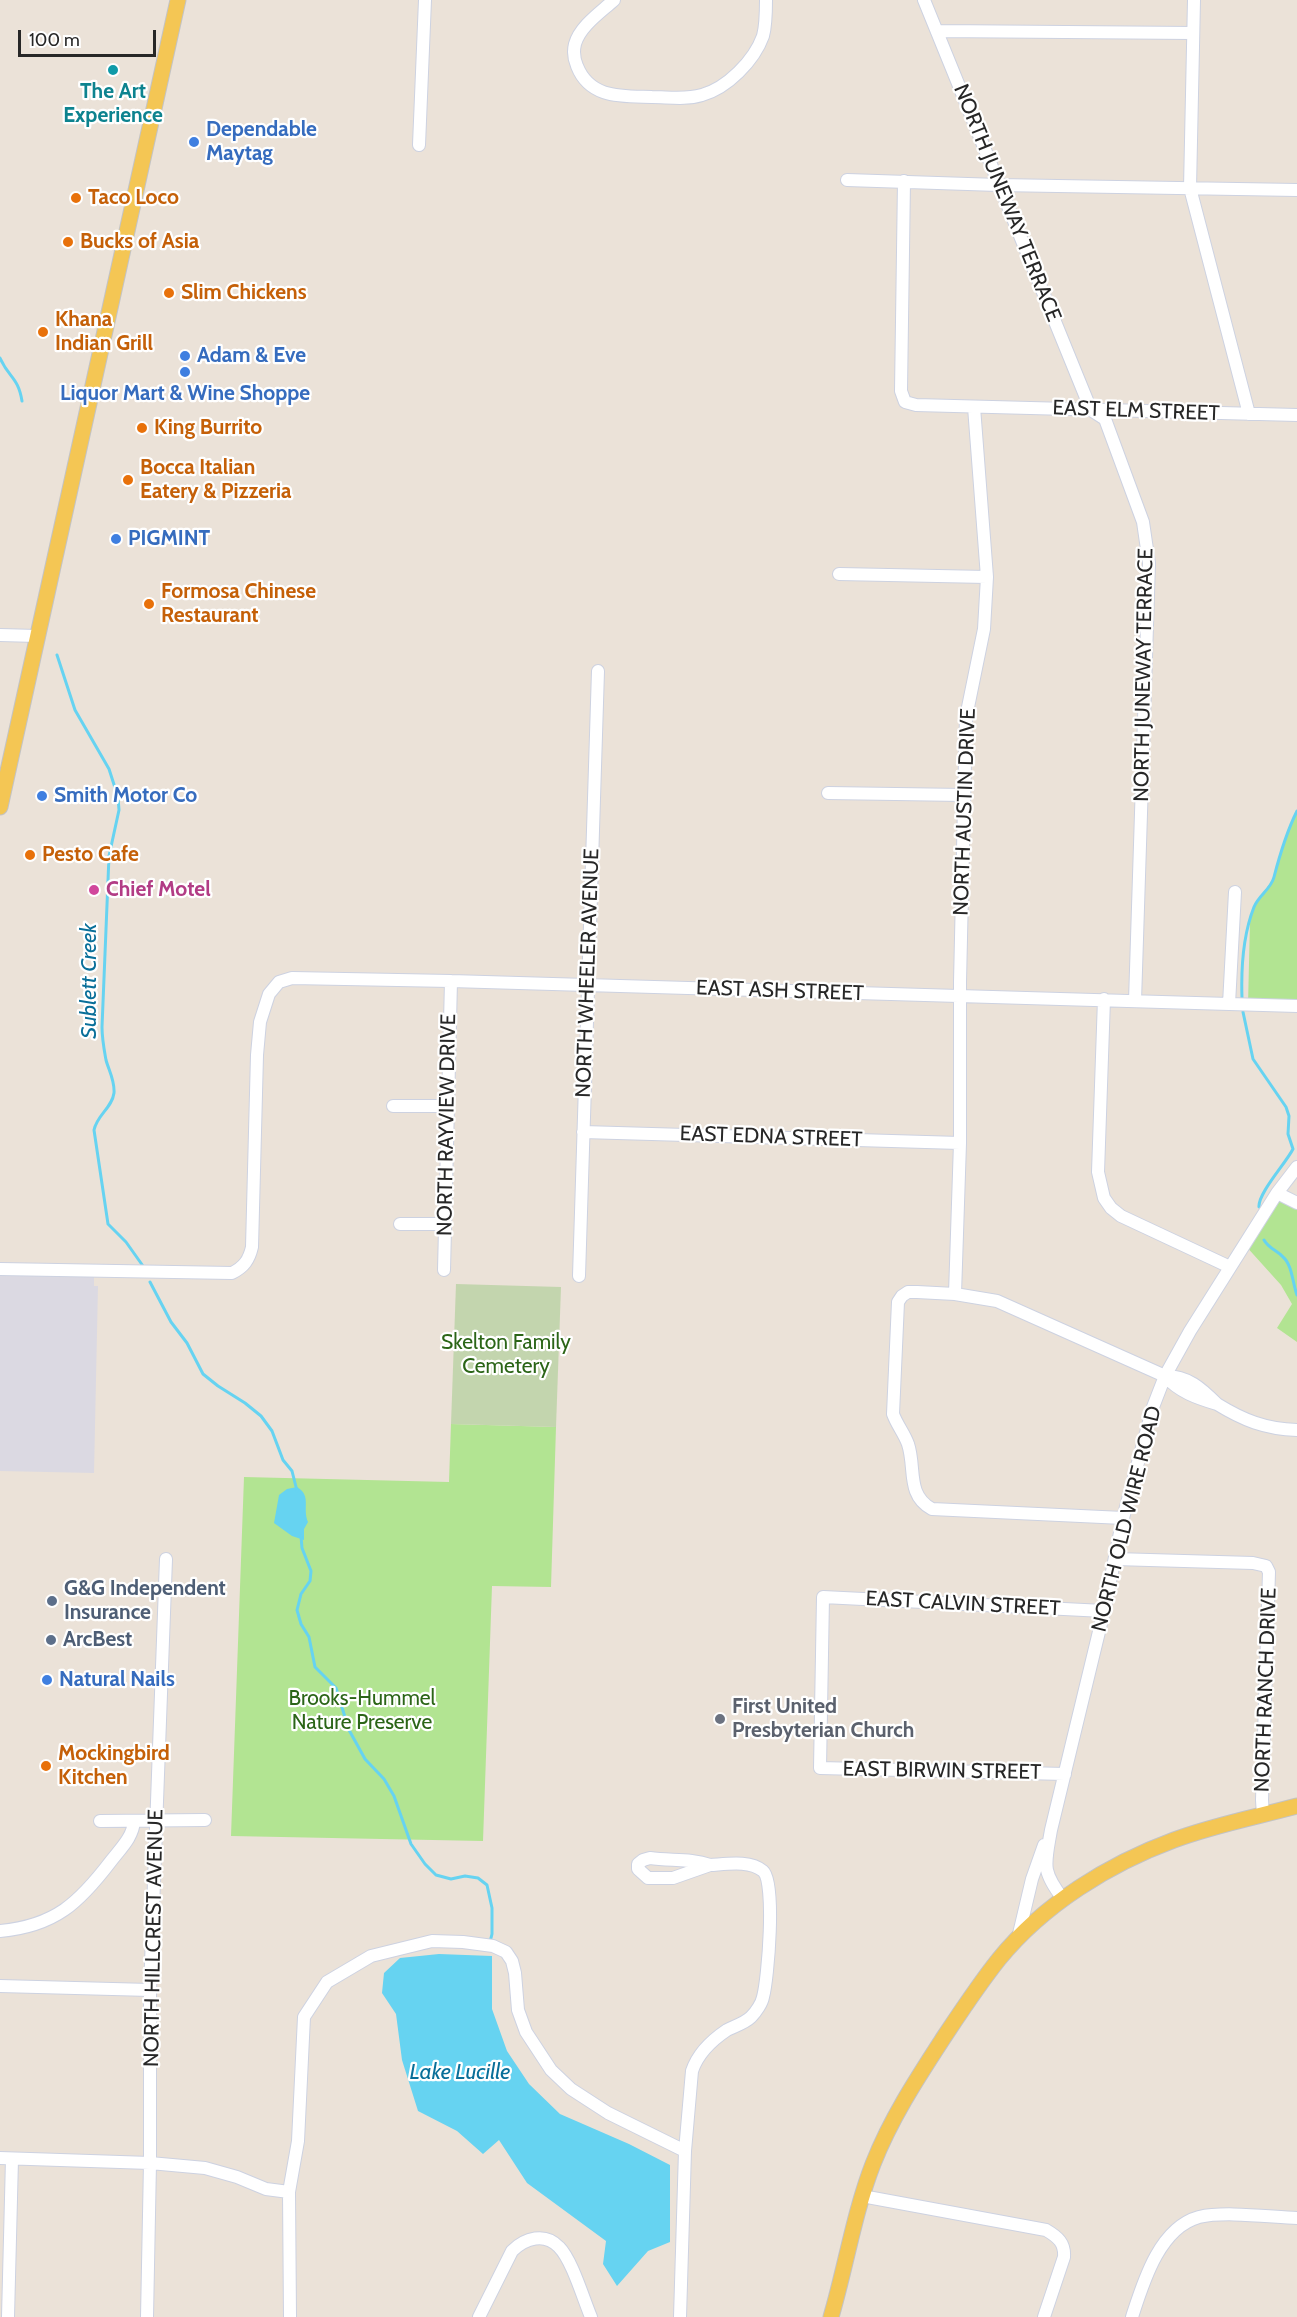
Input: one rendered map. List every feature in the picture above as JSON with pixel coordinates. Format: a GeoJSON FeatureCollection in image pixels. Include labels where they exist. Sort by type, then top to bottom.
{"type":"FeatureCollection","features":[{"type":"Feature","properties":{"kind":"main road"},"geometry":{"type":"LineString","coordinates":[[0,807],[178,0]]}},
{"type":"Feature","properties":{"kind":"main road"},"geometry":{"type":"LineString","coordinates":[[831,2317],[862,2196],[885,2136],[904,2100],[973,1993],[1018,1938],[1063,1899],[1111,1869],[1152,1848],[1195,1833],[1297,1806]]}},
{"type":"Feature","properties":{"kind":"street"},"geometry":{"type":"LineString","coordinates":[[419,145],[425,0]]}},
{"type":"Feature","properties":{"kind":"street"},"geometry":{"type":"LineString","coordinates":[[614,0],[579,35],[574,53],[579,71],[592,87],[612,96],[693,97],[714,91],[726,83],[754,54],[763,35],[766,0]]}},
{"type":"Feature","properties":{"kind":"street","name":"NORTH JUNEWAY TERRACE"},"geometry":{"type":"LineString","coordinates":[[924,0],[1091,410],[1105,419],[1143,522],[1148,554],[1135,1001]]}},
{"type":"Feature","properties":{"kind":"street"},"geometry":{"type":"LineString","coordinates":[[1194,0],[1190,188],[1249,414]]}},
{"type":"Feature","properties":{"kind":"street"},"geometry":{"type":"LineString","coordinates":[[938,31],[1193,33]]}},
{"type":"Feature","properties":{"kind":"street"},"geometry":{"type":"LineString","coordinates":[[847,180],[1297,190]]}},
{"type":"Feature","properties":{"kind":"street"},"geometry":{"type":"LineString","coordinates":[[904,181],[902,396],[905,402],[916,405],[974,407]]}},
{"type":"Feature","properties":{"kind":"street","name":"EAST ELM STREET"},"geometry":{"type":"LineString","coordinates":[[974,407],[1297,415]]}},
{"type":"Feature","properties":{"kind":"street","name":"NORTH AUSTIN DRIVE"},"geometry":{"type":"LineString","coordinates":[[955,1294],[960,1143],[963,795],[966,717],[984,629],[987,577],[974,407]]}},
{"type":"Feature","properties":{"kind":"street"},"geometry":{"type":"LineString","coordinates":[[839,574],[987,577]]}},
{"type":"Feature","properties":{"kind":"street"},"geometry":{"type":"LineString","coordinates":[[0,634],[37,636]]}},
{"type":"Feature","properties":{"kind":"street","name":"NORTH WHEELER AVENUE"},"geometry":{"type":"LineString","coordinates":[[579,1276],[598,670]]}},
{"type":"Feature","properties":{"kind":"street"},"geometry":{"type":"LineString","coordinates":[[828,794],[963,795]]}},
{"type":"Feature","properties":{"kind":"street"},"geometry":{"type":"LineString","coordinates":[[1229,1004],[1235,892]]}},
{"type":"Feature","properties":{"kind":"street","name":"EAST ASH STREET"},"geometry":{"type":"LineString","coordinates":[[0,1269],[232,1273],[246,1263],[252,1247],[257,1055],[260,1022],[269,994],[279,982],[292,978],[1297,1006]]}},
{"type":"Feature","properties":{"kind":"street","name":"NORTH RAYVIEW DRIVE"},"geometry":{"type":"LineString","coordinates":[[444,1270],[451,981]]}},
{"type":"Feature","properties":{"kind":"street"},"geometry":{"type":"LineString","coordinates":[[1104,999],[1098,1154],[1100,1187],[1104,1198],[1121,1216],[1230,1267]]}},
{"type":"Feature","properties":{"kind":"street"},"geometry":{"type":"LineString","coordinates":[[393,1106],[448,1106]]}},
{"type":"Feature","properties":{"kind":"street","name":"EAST EDNA STREET"},"geometry":{"type":"LineString","coordinates":[[583,1132],[960,1143]]}},
{"type":"Feature","properties":{"kind":"street","name":"NORTH OLD WIRE ROAD"},"geometry":{"type":"LineString","coordinates":[[1063,1899],[1046,1872],[1051,1830],[1104,1611],[1123,1518],[1153,1407],[1165,1376],[1230,1267],[1277,1193],[1297,1167]]}},
{"type":"Feature","properties":{"kind":"street"},"geometry":{"type":"LineString","coordinates":[[1277,1193],[1297,1203]]}},
{"type":"Feature","properties":{"kind":"street"},"geometry":{"type":"LineString","coordinates":[[400,1224],[445,1224]]}},
{"type":"Feature","properties":{"kind":"street"},"geometry":{"type":"LineString","coordinates":[[1123,1518],[932,1509],[922,1504],[914,1486],[908,1442],[893,1414],[897,1311],[902,1296],[909,1292],[955,1294],[1009,1306],[1165,1376],[1174,1386],[1196,1398],[1216,1404],[1254,1424],[1297,1430]]}},
{"type":"Feature","properties":{"kind":"street","name":"NORTH HILLCREST AVENUE"},"geometry":{"type":"LineString","coordinates":[[147,2317],[150,1990],[166,1559]]}},
{"type":"Feature","properties":{"kind":"street","name":"NORTH RANCH DRIVE"},"geometry":{"type":"LineString","coordinates":[[1115,1559],[1253,1563],[1266,1566],[1270,1578],[1263,1815]]}},
{"type":"Feature","properties":{"kind":"street","name":"EAST CALVIN STREET"},"geometry":{"type":"LineString","coordinates":[[820,1768],[823,1597],[1104,1611]]}},
{"type":"Feature","properties":{"kind":"street","name":"EAST BIRWIN STREET"},"geometry":{"type":"LineString","coordinates":[[820,1768],[1065,1774]]}},
{"type":"Feature","properties":{"kind":"street"},"geometry":{"type":"LineString","coordinates":[[100,1821],[205,1820]]}},
{"type":"Feature","properties":{"kind":"street"},"geometry":{"type":"LineString","coordinates":[[0,1931],[24,1929],[60,1914],[88,1891],[131,1835],[134,1821]]}},
{"type":"Feature","properties":{"kind":"street"},"geometry":{"type":"LineString","coordinates":[[1018,1938],[1040,1854],[1051,1830]]}},
{"type":"Feature","properties":{"kind":"street"},"geometry":{"type":"LineString","coordinates":[[680,2317],[685,2151],[692,2071],[696,2059],[726,2031],[751,2018],[763,2000],[769,1965],[770,1885],[766,1873],[755,1866],[746,1864],[710,1864],[696,1860],[650,1858],[638,1864],[638,1869],[648,1878],[660,1879],[673,1878],[710,1864]]}},
{"type":"Feature","properties":{"kind":"street"},"geometry":{"type":"LineString","coordinates":[[290,2317],[289,2192],[298,2141],[304,2017],[327,1982],[371,1956],[432,1941],[493,1946],[506,1952],[512,1961],[519,2010],[526,2032],[551,2070],[571,2089],[608,2113],[685,2151]]}},
{"type":"Feature","properties":{"kind":"street"},"geometry":{"type":"LineString","coordinates":[[0,1986],[150,1990]]}},
{"type":"Feature","properties":{"kind":"street"},"geometry":{"type":"LineString","coordinates":[[8,2317],[6,2158],[150,2163],[206,2168],[266,2189],[289,2192]]}},
{"type":"Feature","properties":{"kind":"street"},"geometry":{"type":"LineString","coordinates":[[862,2196],[1046,2230],[1062,2241],[1064,2257],[1044,2317]]}},
{"type":"Feature","properties":{"kind":"street"},"geometry":{"type":"LineString","coordinates":[[1132,2317],[1146,2273],[1156,2254],[1183,2225],[1198,2217],[1215,2215],[1297,2218]]}},
{"type":"Feature","properties":{"kind":"street"},"geometry":{"type":"LineString","coordinates":[[479,2317],[512,2251],[520,2242],[544,2238],[559,2246],[572,2268],[591,2317]]}},
{"type":"Feature","properties":{"kind":"shaded area"},"geometry":{"type":"Polygon","coordinates":[[[0,1269],[94,1271],[94,1286],[98,1286],[94,1473],[0,1471],[0,1269]]]}},
{"type":"Feature","properties":{"kind":"green space"},"geometry":{"type":"Polygon","coordinates":[[[1297,811],[1297,1006],[1248,1005],[1250,921],[1257,901],[1274,878],[1288,829],[1297,811]]]}},
{"type":"Feature","properties":{"kind":"green space"},"geometry":{"type":"Polygon","coordinates":[[[1277,1193],[1297,1203],[1297,1342],[1277,1328],[1292,1304],[1281,1285],[1244,1244],[1277,1193]]]}},
{"type":"Feature","properties":{"kind":"green space","name":"Skelton Family Cemetery"},"geometry":{"type":"Polygon","coordinates":[[[456,1284],[561,1287],[556,1427],[451,1424],[456,1284]]]}},
{"type":"Feature","properties":{"kind":"green space","name":"Brooks-Hummel Nature Preserve"},"geometry":{"type":"Polygon","coordinates":[[[451,1424],[556,1427],[551,1587],[492,1586],[483,1841],[231,1836],[244,1477],[449,1482],[451,1424]]]}},
{"type":"Feature","properties":{"kind":"water"},"geometry":{"type":"Polygon","coordinates":[[[297,1487],[305,1498],[308,1522],[304,1529],[304,1540],[292,1536],[274,1523],[279,1495],[287,1489],[297,1487]]]}},
{"type":"Feature","properties":{"kind":"water","name":"Lake Lucille"},"geometry":{"type":"Polygon","coordinates":[[[439,1954],[492,1956],[492,2009],[507,2051],[529,2084],[560,2114],[629,2144],[670,2165],[670,2242],[648,2251],[617,2286],[603,2264],[606,2241],[527,2183],[499,2140],[483,2154],[457,2131],[418,2111],[402,2060],[396,2014],[382,1993],[384,1973],[400,1958],[439,1954]]]}},
{"type":"Feature","properties":{"kind":"waterway","name":"Sublett Creek"},"geometry":{"type":"LineString","coordinates":[[0,358],[16,382],[22,401]]}},
{"type":"Feature","properties":{"kind":"waterway","name":"Sublett Creek"},"geometry":{"type":"LineString","coordinates":[[57,655],[75,710],[109,769],[118,797],[119,810],[109,856],[102,1027],[105,1056],[113,1080],[114,1093],[94,1130],[108,1224],[126,1242],[143,1266]]}},
{"type":"Feature","properties":{"kind":"waterway"},"geometry":{"type":"LineString","coordinates":[[1242,998],[1244,952],[1250,918],[1256,903],[1272,881],[1297,811]]}},
{"type":"Feature","properties":{"kind":"waterway"},"geometry":{"type":"LineString","coordinates":[[1243,1012],[1253,1059],[1286,1107],[1289,1116],[1288,1134],[1293,1149],[1267,1186],[1259,1207]]}},
{"type":"Feature","properties":{"kind":"waterway"},"geometry":{"type":"LineString","coordinates":[[1264,1240],[1286,1260],[1297,1295]]}},
{"type":"Feature","properties":{"kind":"waterway","name":"Sublett Creek"},"geometry":{"type":"LineString","coordinates":[[150,1282],[203,1374],[261,1416],[272,1431],[283,1460],[292,1471],[297,1491]]}},
{"type":"Feature","properties":{"kind":"waterway","name":"Sublett Creek"},"geometry":{"type":"LineString","coordinates":[[301,1536],[302,1548],[311,1571],[310,1581],[301,1594],[297,1610],[301,1624],[309,1637],[315,1667],[336,1688],[349,1730],[365,1759],[384,1779],[394,1796],[411,1844],[425,1864],[436,1875],[451,1879],[465,1876],[478,1878],[487,1885],[492,1908],[490,1942]]}},
{"type":"Feature","properties":{"kind":"place","name":"The Art Experience"},"geometry":{"type":"Point","coordinates":[113,70]}},
{"type":"Feature","properties":{"kind":"place","name":"Dependable Maytag"},"geometry":{"type":"Point","coordinates":[194,142]}},
{"type":"Feature","properties":{"kind":"place","name":"Taco Loco"},"geometry":{"type":"Point","coordinates":[76,198]}},
{"type":"Feature","properties":{"kind":"place","name":"Bucks of Asia"},"geometry":{"type":"Point","coordinates":[68,242]}},
{"type":"Feature","properties":{"kind":"place","name":"Slim Chickens"},"geometry":{"type":"Point","coordinates":[169,293]}},
{"type":"Feature","properties":{"kind":"place","name":"Khana Indian Grill"},"geometry":{"type":"Point","coordinates":[43,332]}},
{"type":"Feature","properties":{"kind":"place","name":"Adam & Eve"},"geometry":{"type":"Point","coordinates":[185,356]}},
{"type":"Feature","properties":{"kind":"place","name":"Liquor Mart & Wine Shoppe"},"geometry":{"type":"Point","coordinates":[185,372]}},
{"type":"Feature","properties":{"kind":"place","name":"King Burrito"},"geometry":{"type":"Point","coordinates":[142,428]}},
{"type":"Feature","properties":{"kind":"place","name":"Bocca Italian Eatery & Pizzeria"},"geometry":{"type":"Point","coordinates":[128,480]}},
{"type":"Feature","properties":{"kind":"place","name":"PIGMINT"},"geometry":{"type":"Point","coordinates":[116,539]}},
{"type":"Feature","properties":{"kind":"place","name":"Formosa Chinese Restaurant"},"geometry":{"type":"Point","coordinates":[149,604]}},
{"type":"Feature","properties":{"kind":"place","name":"Smith Motor Co"},"geometry":{"type":"Point","coordinates":[42,796]}},
{"type":"Feature","properties":{"kind":"place","name":"Pesto Cafe"},"geometry":{"type":"Point","coordinates":[30,855]}},
{"type":"Feature","properties":{"kind":"place","name":"Chief Motel"},"geometry":{"type":"Point","coordinates":[94,890]}},
{"type":"Feature","properties":{"kind":"place","name":"G&G Independent Insurance"},"geometry":{"type":"Point","coordinates":[52,1601]}},
{"type":"Feature","properties":{"kind":"place","name":"ArcBest"},"geometry":{"type":"Point","coordinates":[51,1640]}},
{"type":"Feature","properties":{"kind":"place","name":"Natural Nails"},"geometry":{"type":"Point","coordinates":[47,1680]}},
{"type":"Feature","properties":{"kind":"place","name":"First United Presbyterian Church"},"geometry":{"type":"Point","coordinates":[720,1719]}},
{"type":"Feature","properties":{"kind":"place","name":"Mockingbird Kitchen"},"geometry":{"type":"Point","coordinates":[46,1766]}}]}
